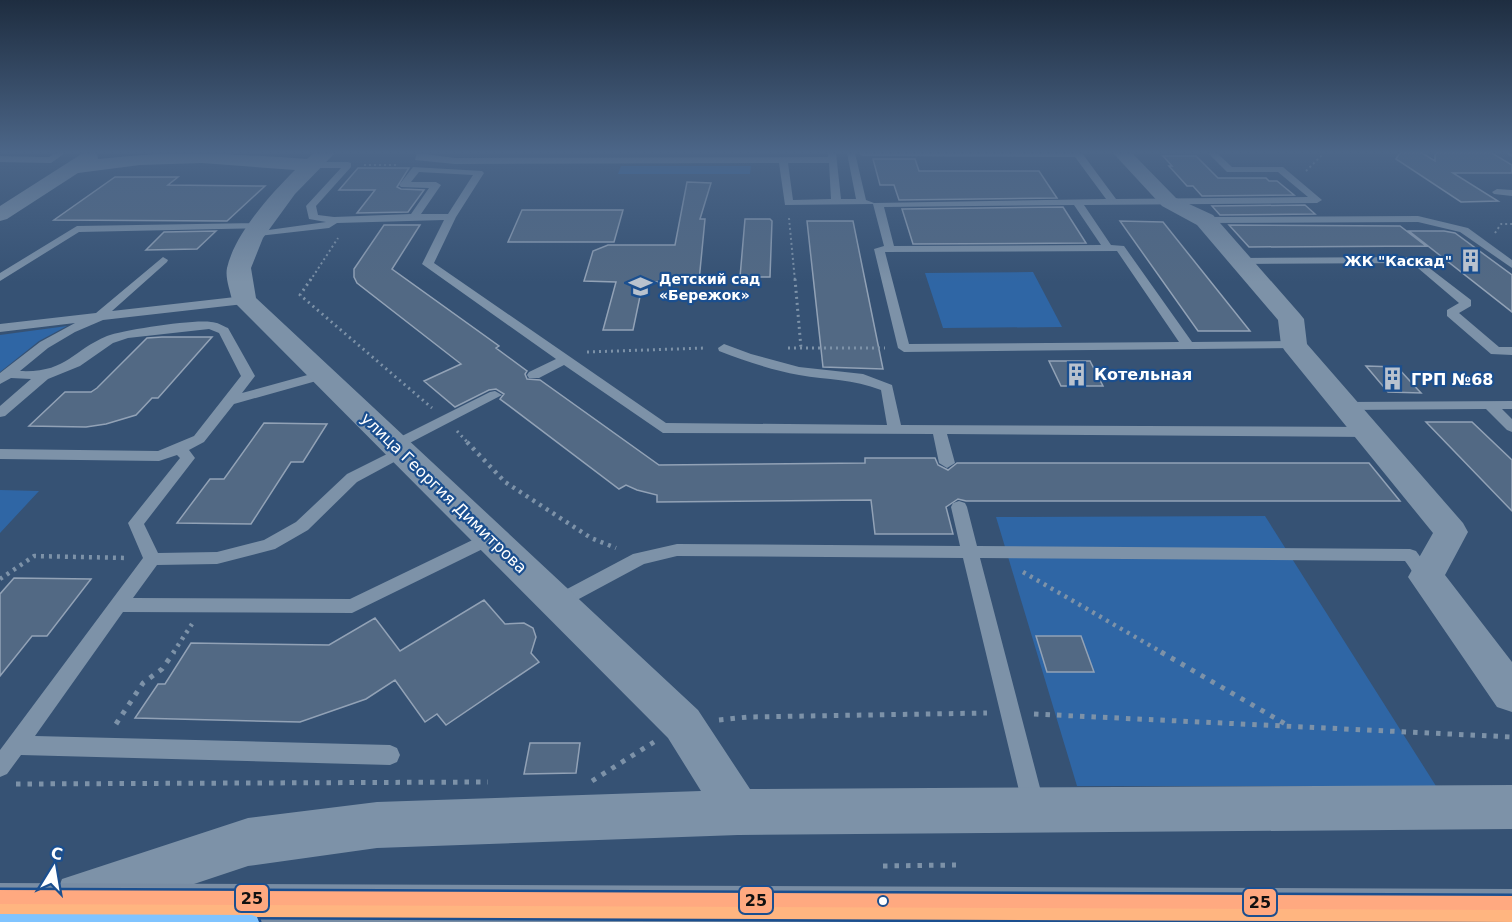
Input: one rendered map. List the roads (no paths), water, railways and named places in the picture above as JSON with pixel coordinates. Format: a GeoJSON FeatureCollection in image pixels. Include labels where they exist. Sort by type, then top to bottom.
{"type":"FeatureCollection","features":[{"type":"Feature","properties":{"kind":"main road"},"geometry":{"type":"LineString","coordinates":[[22,909],[1512,915]]}},
{"type":"Feature","properties":{"kind":"street"},"geometry":{"type":"LineString","coordinates":[[0,215],[23,196]]}},
{"type":"Feature","properties":{"kind":"street"},"geometry":{"type":"LineString","coordinates":[[244,300],[239,269],[257,230],[286,196]]}},
{"type":"Feature","properties":{"kind":"street"},"geometry":{"type":"LineString","coordinates":[[1163,196],[1169,202],[1205,220],[1291,319],[1294,345],[1451,532],[1426,577],[1512,694]]}},
{"type":"Feature","properties":{"kind":"street","name":"улица Георгия Димитрова"},"geometry":{"type":"LineString","coordinates":[[244,300],[683,724],[711,764],[738,812]]}},
{"type":"Feature","properties":{"kind":"street"},"geometry":{"type":"LineString","coordinates":[[22,909],[248,842],[377,825],[738,812],[1512,807]]}},
{"type":"Feature","properties":{"kind":"lane"},"geometry":{"type":"LineString","coordinates":[[320,196],[311,206],[313,217],[334,220],[451,218]]}},
{"type":"Feature","properties":{"kind":"lane"},"geometry":{"type":"LineString","coordinates":[[414,218],[429,196]]}},
{"type":"Feature","properties":{"kind":"lane"},"geometry":{"type":"LineString","coordinates":[[465,196],[428,264],[663,428],[1369,432]]}},
{"type":"Feature","properties":{"kind":"lane"},"geometry":{"type":"LineString","coordinates":[[787,196],[788,203],[862,201],[878,204],[1317,200],[1312,196]]}},
{"type":"Feature","properties":{"kind":"lane"},"geometry":{"type":"LineString","coordinates":[[835,196],[836,202]]}},
{"type":"Feature","properties":{"kind":"lane"},"geometry":{"type":"LineString","coordinates":[[861,196],[862,201]]}},
{"type":"Feature","properties":{"kind":"lane"},"geometry":{"type":"LineString","coordinates":[[1109,196],[1113,202]]}},
{"type":"Feature","properties":{"kind":"lane"},"geometry":{"type":"LineString","coordinates":[[1077,202],[1108,248]]}},
{"type":"Feature","properties":{"kind":"lane"},"geometry":{"type":"LineString","coordinates":[[878,204],[890,250]]}},
{"type":"Feature","properties":{"kind":"lane"},"geometry":{"type":"LineString","coordinates":[[1205,220],[1418,219],[1464,230],[1512,264]]}},
{"type":"Feature","properties":{"kind":"lane"},"geometry":{"type":"LineString","coordinates":[[0,278],[77,229],[257,230],[329,225],[334,220]]}},
{"type":"Feature","properties":{"kind":"lane"},"geometry":{"type":"LineString","coordinates":[[1188,346],[1120,248],[879,249],[904,348],[1188,346],[1294,345]]}},
{"type":"Feature","properties":{"kind":"lane"},"geometry":{"type":"LineString","coordinates":[[4,377],[44,345],[71,329],[98,318],[163,260]]}},
{"type":"Feature","properties":{"kind":"lane"},"geometry":{"type":"LineString","coordinates":[[1240,261],[1414,260],[1467,303],[1451,313],[1496,351],[1512,351]]}},
{"type":"Feature","properties":{"kind":"lane"},"geometry":{"type":"LineString","coordinates":[[0,327],[98,318],[244,300]]}},
{"type":"Feature","properties":{"kind":"lane"},"geometry":{"type":"LineString","coordinates":[[0,413],[43,376],[75,363],[109,340],[126,334],[210,326],[224,331],[248,376],[199,439],[159,456],[0,454]]}},
{"type":"Feature","properties":{"kind":"lane"},"geometry":{"type":"LineString","coordinates":[[724,348],[746,357],[799,371],[863,378],[887,388],[895,429]]}},
{"type":"Feature","properties":{"kind":"lane"},"geometry":{"type":"LineString","coordinates":[[534,375],[565,360]]}},
{"type":"Feature","properties":{"kind":"lane"},"geometry":{"type":"LineString","coordinates":[[229,401],[322,375]]}},
{"type":"Feature","properties":{"kind":"lane"},"geometry":{"type":"LineString","coordinates":[[4,377],[43,376]]}},
{"type":"Feature","properties":{"kind":"lane"},"geometry":{"type":"LineString","coordinates":[[152,559],[217,558],[268,545],[302,526],[352,478],[398,448],[495,395]]}},
{"type":"Feature","properties":{"kind":"lane"},"geometry":{"type":"LineString","coordinates":[[1489,405],[1512,427]]}},
{"type":"Feature","properties":{"kind":"lane"},"geometry":{"type":"LineString","coordinates":[[1347,406],[1512,405]]}},
{"type":"Feature","properties":{"kind":"lane"},"geometry":{"type":"LineString","coordinates":[[939,430],[947,463]]}},
{"type":"Feature","properties":{"kind":"lane"},"geometry":{"type":"LineString","coordinates":[[152,559],[136,523],[188,458],[180,448]]}},
{"type":"Feature","properties":{"kind":"lane"},"geometry":{"type":"LineString","coordinates":[[959,507],[980,552],[1011,713],[1035,810]]}},
{"type":"Feature","properties":{"kind":"lane"},"geometry":{"type":"LineString","coordinates":[[118,605],[352,606],[491,538]]}},
{"type":"Feature","properties":{"kind":"lane"},"geometry":{"type":"LineString","coordinates":[[558,602],[639,558],[677,550],[1410,555],[1426,577]]}},
{"type":"Feature","properties":{"kind":"lane"},"geometry":{"type":"LineString","coordinates":[[0,767],[152,559]]}},
{"type":"Feature","properties":{"kind":"lane"},"geometry":{"type":"LineString","coordinates":[[18,745],[390,755]]}},
{"type":"Feature","properties":{"kind":"place","name":"ЖК \"Каскад\""},"geometry":{"type":"Point","coordinates":[1470,261]}},
{"type":"Feature","properties":{"kind":"place","name":"Детский сад «Бережок»"},"geometry":{"type":"Point","coordinates":[641,287]}},
{"type":"Feature","properties":{"kind":"place","name":"Котельная"},"geometry":{"type":"Point","coordinates":[1076,374]}},
{"type":"Feature","properties":{"kind":"place","name":"ГРП №68"},"geometry":{"type":"Point","coordinates":[1393,379]}}]}
